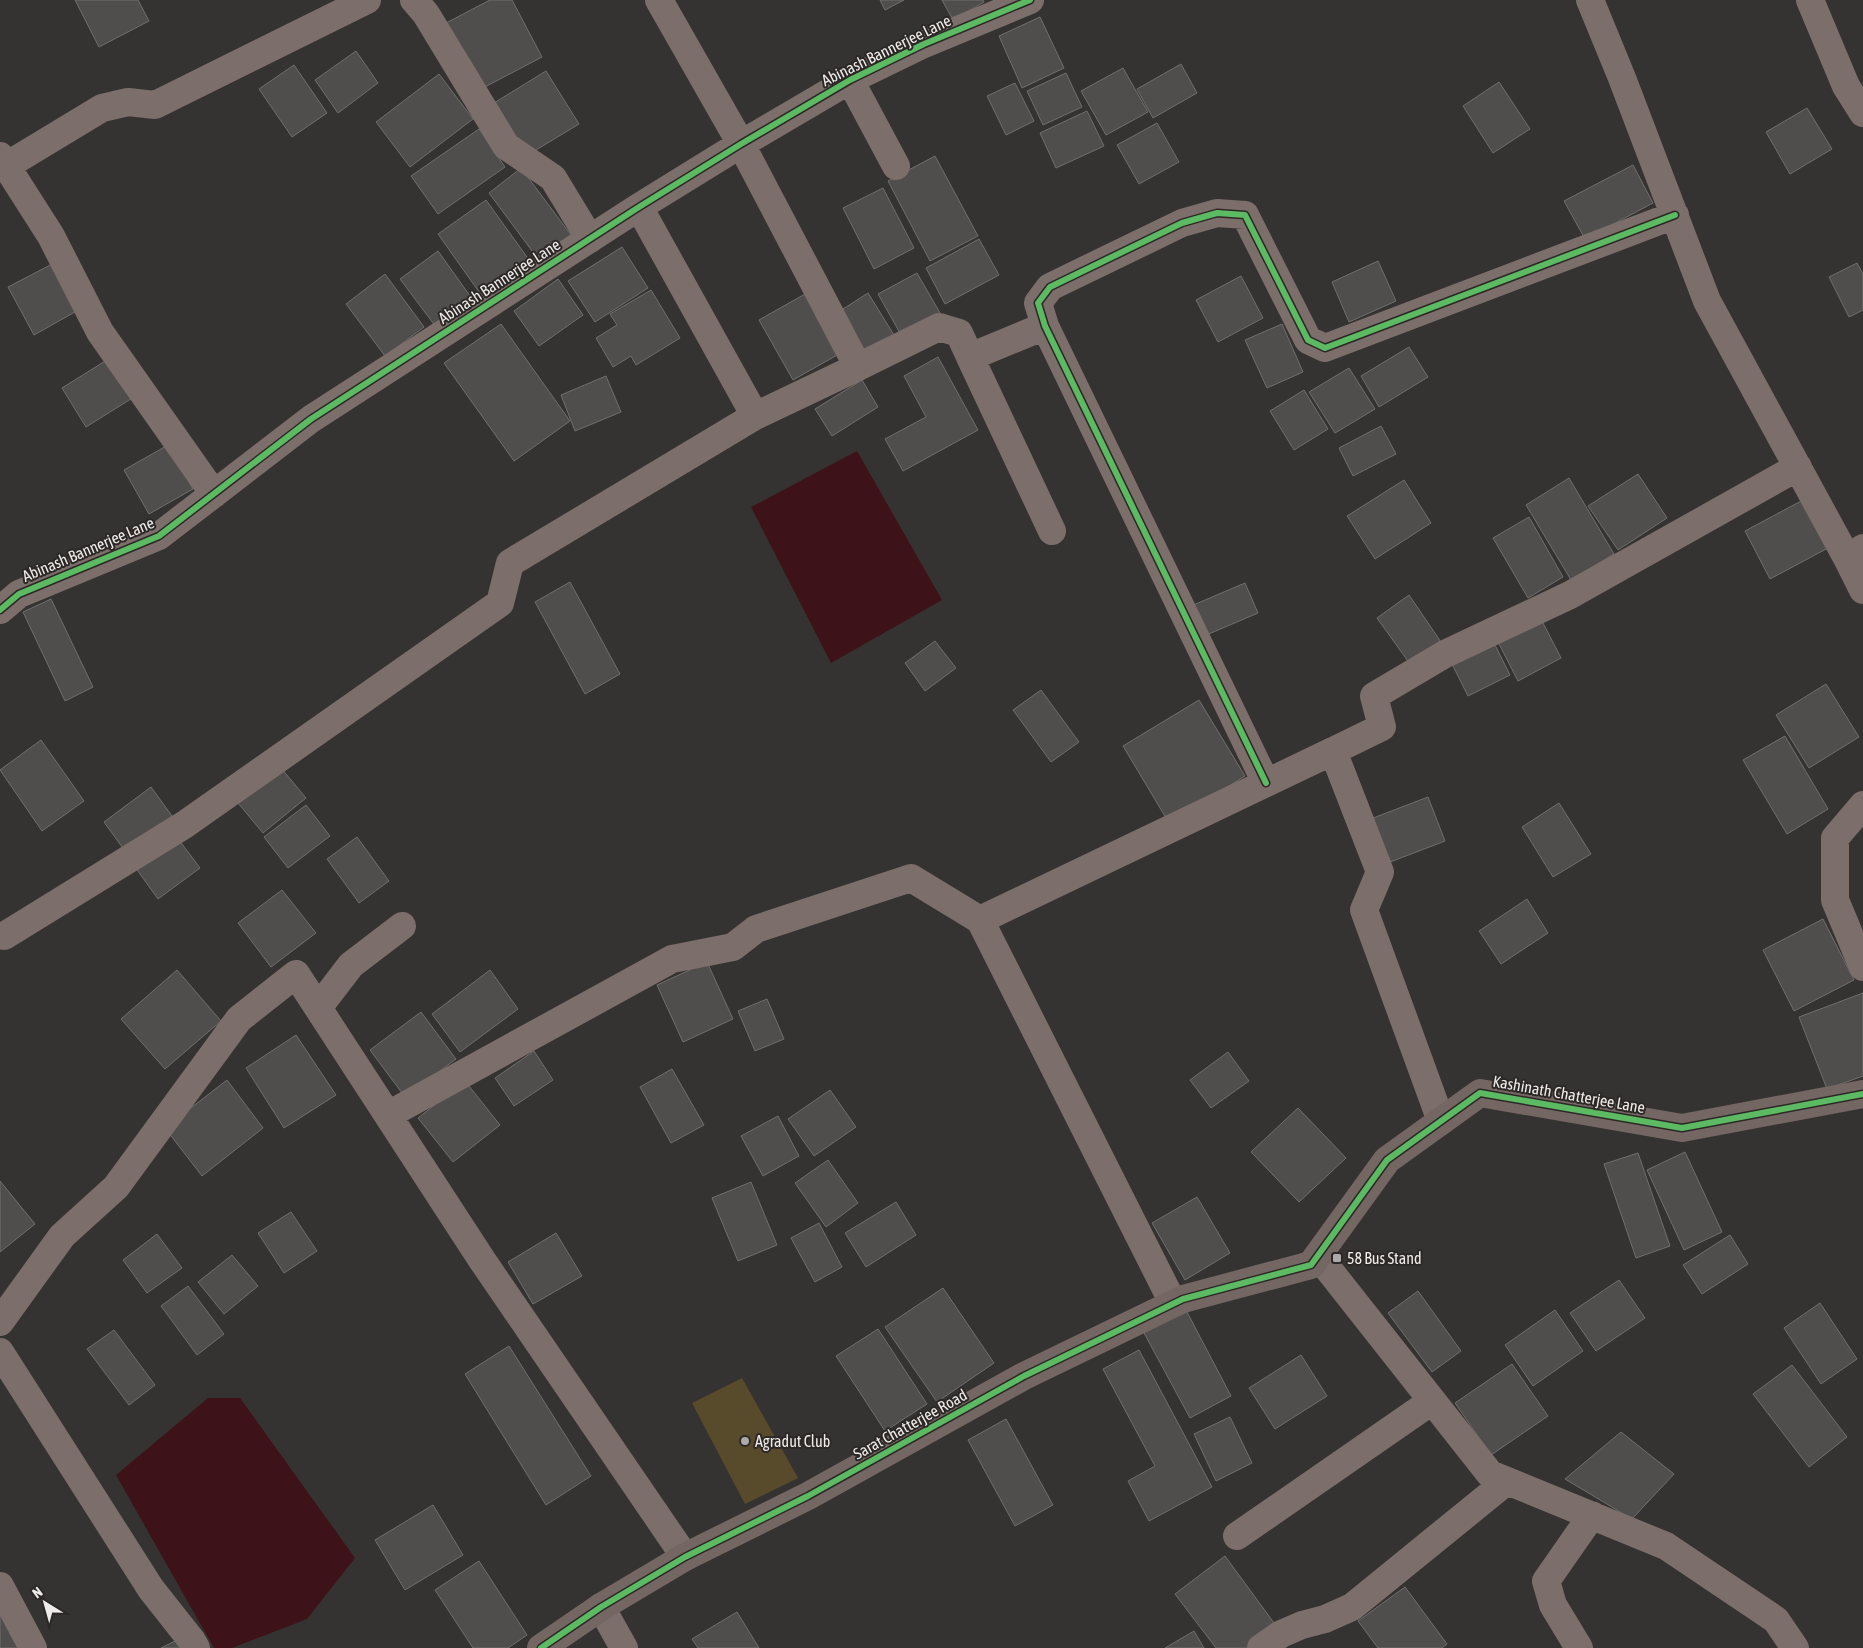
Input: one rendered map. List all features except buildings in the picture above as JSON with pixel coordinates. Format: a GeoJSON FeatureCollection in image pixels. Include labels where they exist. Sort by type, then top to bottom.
{"type":"FeatureCollection","features":[{"type":"Feature","properties":{"kind":"street"},"geometry":{"type":"LineString","coordinates":[[214,494],[100,332],[51,236],[3,161],[102,108],[128,102],[155,105],[367,0]]}},
{"type":"Feature","properties":{"kind":"street"},"geometry":{"type":"LineString","coordinates":[[414,0],[426,14],[506,146],[553,178],[590,239]]}},
{"type":"Feature","properties":{"kind":"street"},"geometry":{"type":"LineString","coordinates":[[659,0],[741,144],[858,367]]}},
{"type":"Feature","properties":{"kind":"street","name":"Abinash Bannerjee Lane"},"geometry":{"type":"LineString","coordinates":[[0,610],[20,594],[159,536],[311,419],[639,207],[741,144],[850,80],[924,44],[1030,0]]}},
{"type":"Feature","properties":{"kind":"street"},"geometry":{"type":"LineString","coordinates":[[1590,0],[1708,301],[1798,467],[1855,553],[1863,590]]}},
{"type":"Feature","properties":{"kind":"street"},"geometry":{"type":"LineString","coordinates":[[1810,0],[1846,86],[1863,113]]}},
{"type":"Feature","properties":{"kind":"street"},"geometry":{"type":"LineString","coordinates":[[850,80],[896,166]]}},
{"type":"Feature","properties":{"kind":"street"},"geometry":{"type":"LineString","coordinates":[[639,207],[755,416]]}},
{"type":"Feature","properties":{"kind":"street"},"geometry":{"type":"LineString","coordinates":[[1266,783],[1045,326],[1038,303],[1050,287],[1182,223],[1217,213],[1245,215],[1308,340],[1325,348],[1675,215]]}},
{"type":"Feature","properties":{"kind":"street"},"geometry":{"type":"LineString","coordinates":[[970,357],[1045,326]]}},
{"type":"Feature","properties":{"kind":"street"},"geometry":{"type":"LineString","coordinates":[[4,936],[184,825],[500,603],[510,563],[755,416],[940,327],[959,333],[1052,532]]}},
{"type":"Feature","properties":{"kind":"street"},"geometry":{"type":"LineString","coordinates":[[980,920],[1382,727],[1374,696],[1445,654],[1570,596],[1798,467]]}},
{"type":"Feature","properties":{"kind":"street"},"geometry":{"type":"LineString","coordinates":[[1333,751],[1380,872],[1364,910],[1441,1122]]}},
{"type":"Feature","properties":{"kind":"street"},"geometry":{"type":"LineString","coordinates":[[1863,805],[1835,838],[1834,900],[1856,934],[1863,967]]}},
{"type":"Feature","properties":{"kind":"street"},"geometry":{"type":"LineString","coordinates":[[388,1115],[672,959],[733,947],[756,929],[911,878],[980,920],[1173,1303]]}},
{"type":"Feature","properties":{"kind":"street"},"geometry":{"type":"LineString","coordinates":[[318,1008],[351,965],[402,926]]}},
{"type":"Feature","properties":{"kind":"street"},"geometry":{"type":"LineString","coordinates":[[0,1322],[62,1236],[116,1187],[239,1019],[296,974],[482,1260],[685,1557]]}},
{"type":"Feature","properties":{"kind":"street","name":"Kashinath Chatterjee Lane"},"geometry":{"type":"LineString","coordinates":[[1314,1260],[1387,1160],[1480,1093],[1682,1128],[1863,1094]]}},
{"type":"Feature","properties":{"kind":"street"},"geometry":{"type":"LineString","coordinates":[[1314,1260],[1490,1474],[1666,1546],[1776,1620],[1795,1648]]}},
{"type":"Feature","properties":{"kind":"street","name":"Sarat Chatterjee Road"},"geometry":{"type":"LineString","coordinates":[[541,1648],[601,1607],[685,1557],[808,1496],[1024,1376],[1183,1298],[1314,1260]]}},
{"type":"Feature","properties":{"kind":"street"},"geometry":{"type":"LineString","coordinates":[[0,1352],[151,1589],[196,1648]]}},
{"type":"Feature","properties":{"kind":"street"},"geometry":{"type":"LineString","coordinates":[[1237,1536],[1432,1402]]}},
{"type":"Feature","properties":{"kind":"street"},"geometry":{"type":"LineString","coordinates":[[1261,1648],[1281,1634],[1302,1625],[1325,1619],[1352,1607],[1507,1481]]}},
{"type":"Feature","properties":{"kind":"street"},"geometry":{"type":"LineString","coordinates":[[1579,1648],[1553,1605],[1546,1581],[1592,1515]]}},
{"type":"Feature","properties":{"kind":"street"},"geometry":{"type":"LineString","coordinates":[[0,1586],[33,1648]]}},
{"type":"Feature","properties":{"kind":"street"},"geometry":{"type":"LineString","coordinates":[[601,1607],[624,1648]]}},
{"type":"Feature","properties":{"kind":"shaded area"},"geometry":{"type":"Polygon","coordinates":[[[857,451],[942,600],[831,663],[751,507],[857,451]]]}},
{"type":"Feature","properties":{"kind":"shaded area","name":"Agradut Club"},"geometry":{"type":"Polygon","coordinates":[[[742,1378],[798,1478],[745,1504],[692,1403],[742,1378]]]}},
{"type":"Feature","properties":{"kind":"shaded area"},"geometry":{"type":"Polygon","coordinates":[[[208,1398],[240,1398],[355,1558],[307,1619],[232,1648],[214,1648],[116,1475],[208,1398]]]}},
{"type":"Feature","properties":{"kind":"cycle path"},"geometry":{"type":"LineString","coordinates":[[0,610],[19,594],[159,536],[311,419],[639,207],[741,144],[850,80],[924,44],[1030,0]]}},
{"type":"Feature","properties":{"kind":"cycle path"},"geometry":{"type":"LineString","coordinates":[[1266,783],[1045,326],[1038,303],[1050,287],[1182,223],[1217,213],[1245,215],[1308,340],[1325,348],[1675,215]]}},
{"type":"Feature","properties":{"kind":"cycle path"},"geometry":{"type":"LineString","coordinates":[[541,1648],[601,1607],[685,1557],[808,1496],[1024,1376],[1183,1299],[1311,1265],[1387,1160],[1480,1093],[1682,1128],[1863,1094]]}},
{"type":"Feature","properties":{"kind":"place","name":"58 Bus Stand"},"geometry":{"type":"Point","coordinates":[1337,1258]}},
{"type":"Feature","properties":{"kind":"place","name":"Agradut Club"},"geometry":{"type":"Point","coordinates":[745,1441]}}]}
